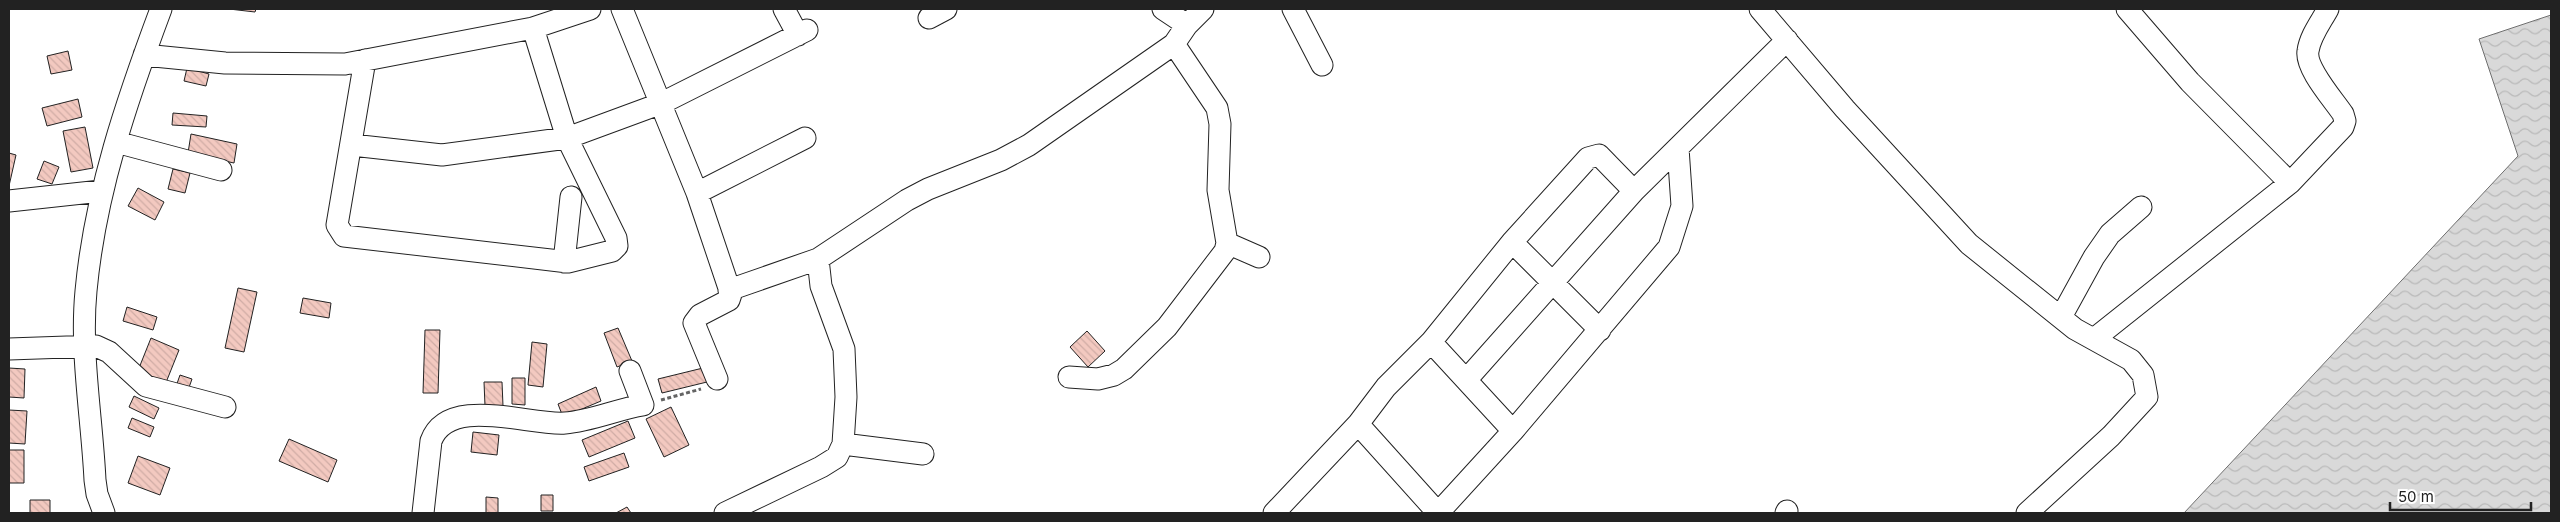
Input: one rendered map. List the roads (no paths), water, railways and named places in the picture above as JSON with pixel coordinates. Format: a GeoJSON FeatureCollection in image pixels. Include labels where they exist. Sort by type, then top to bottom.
{"type":"FeatureCollection","features":[{"type":"Feature","properties":{"kind":"street"},"geometry":{"type":"LineString","coordinates":[[101,511],[95,480],[85,346],[85,292],[100,191],[144,54],[161,9]]}},
{"type":"Feature","properties":{"kind":"street"},"geometry":{"type":"LineString","coordinates":[[144,54],[225,63],[345,64],[533,28],[589,9]]}},
{"type":"Feature","properties":{"kind":"street"},"geometry":{"type":"LineString","coordinates":[[622,9],[662,102],[697,192],[731,294],[729,300],[700,315],[694,323],[717,379]]}},
{"type":"Feature","properties":{"kind":"street"},"geometry":{"type":"LineString","coordinates":[[352,145],[442,155],[567,138],[662,102],[802,33],[784,9]]}},
{"type":"Feature","properties":{"kind":"street"},"geometry":{"type":"LineString","coordinates":[[1163,9],[1187,25]]}},
{"type":"Feature","properties":{"kind":"street"},"geometry":{"type":"LineString","coordinates":[[729,290],[818,259],[907,200],[928,189],[1001,160],[1029,145],[1174,44],[1187,25],[1203,9]]}},
{"type":"Feature","properties":{"kind":"street"},"geometry":{"type":"LineString","coordinates":[[1293,9],[1322,65]]}},
{"type":"Feature","properties":{"kind":"street"},"geometry":{"type":"LineString","coordinates":[[1760,9],[1846,109],[1969,244],[2075,329],[2131,360],[2143,375],[2147,397],[2111,436],[2027,513]]}},
{"type":"Feature","properties":{"kind":"street"},"geometry":{"type":"LineString","coordinates":[[2127,9],[2190,82],[2290,183]]}},
{"type":"Feature","properties":{"kind":"street"},"geometry":{"type":"LineString","coordinates":[[2094,338],[2290,183],[2343,127],[2345,121],[2308,62],[2308,51],[2312,39],[2328,9]]}},
{"type":"Feature","properties":{"kind":"street"},"geometry":{"type":"LineString","coordinates":[[365,60],[337,225],[338,231],[344,236],[564,262],[612,251],[617,246],[616,238],[567,138],[533,28]]}},
{"type":"Feature","properties":{"kind":"street"},"geometry":{"type":"LineString","coordinates":[[1467,379],[1634,191],[1755,69],[1787,40]]}},
{"type":"Feature","properties":{"kind":"street"},"geometry":{"type":"LineString","coordinates":[[1069,377],[1098,378],[1114,376],[1124,368],[1167,327],[1225,251],[1227,242],[1218,190],[1220,124],[1217,108],[1174,44]]}},
{"type":"Feature","properties":{"kind":"street"},"geometry":{"type":"LineString","coordinates":[[697,192],[805,138]]}},
{"type":"Feature","properties":{"kind":"street"},"geometry":{"type":"LineString","coordinates":[[116,142],[221,170]]}},
{"type":"Feature","properties":{"kind":"street"},"geometry":{"type":"LineString","coordinates":[[1358,424],[1438,513],[1513,431],[1669,248],[1682,206],[1678,148]]}},
{"type":"Feature","properties":{"kind":"street"},"geometry":{"type":"LineString","coordinates":[[1282,510],[1358,424],[1386,387],[1431,342],[1512,242],[1588,158],[1593,155],[1600,155],[1634,191]]}},
{"type":"Feature","properties":{"kind":"street"},"geometry":{"type":"LineString","coordinates":[[9,201],[100,191]]}},
{"type":"Feature","properties":{"kind":"street"},"geometry":{"type":"LineString","coordinates":[[564,262],[567,217],[571,197]]}},
{"type":"Feature","properties":{"kind":"street"},"geometry":{"type":"LineString","coordinates":[[2060,317],[2094,257],[2110,234],[2141,208]]}},
{"type":"Feature","properties":{"kind":"street"},"geometry":{"type":"LineString","coordinates":[[1227,242],[1260,257]]}},
{"type":"Feature","properties":{"kind":"street"},"geometry":{"type":"LineString","coordinates":[[1512,242],[1600,330]]}},
{"type":"Feature","properties":{"kind":"street"},"geometry":{"type":"LineString","coordinates":[[724,513],[821,467],[837,457],[844,444],[846,397],[844,349],[821,286],[818,259]]}},
{"type":"Feature","properties":{"kind":"street"},"geometry":{"type":"LineString","coordinates":[[1431,342],[1513,431]]}},
{"type":"Feature","properties":{"kind":"street"},"geometry":{"type":"LineString","coordinates":[[9,349],[96,346],[109,352],[146,386],[225,407]]}},
{"type":"Feature","properties":{"kind":"street"},"geometry":{"type":"LineString","coordinates":[[423,513],[431,441],[438,429],[450,421],[484,415],[566,423],[643,405],[630,371]]}},
{"type":"Feature","properties":{"kind":"street"},"geometry":{"type":"LineString","coordinates":[[844,444],[923,454]]}},
{"type":"Feature","properties":{"kind":"water"},"geometry":{"type":"Polygon","coordinates":[[[2551,15],[2551,513],[2184,513],[2518,156],[2479,39],[2551,15]]]}}]}
